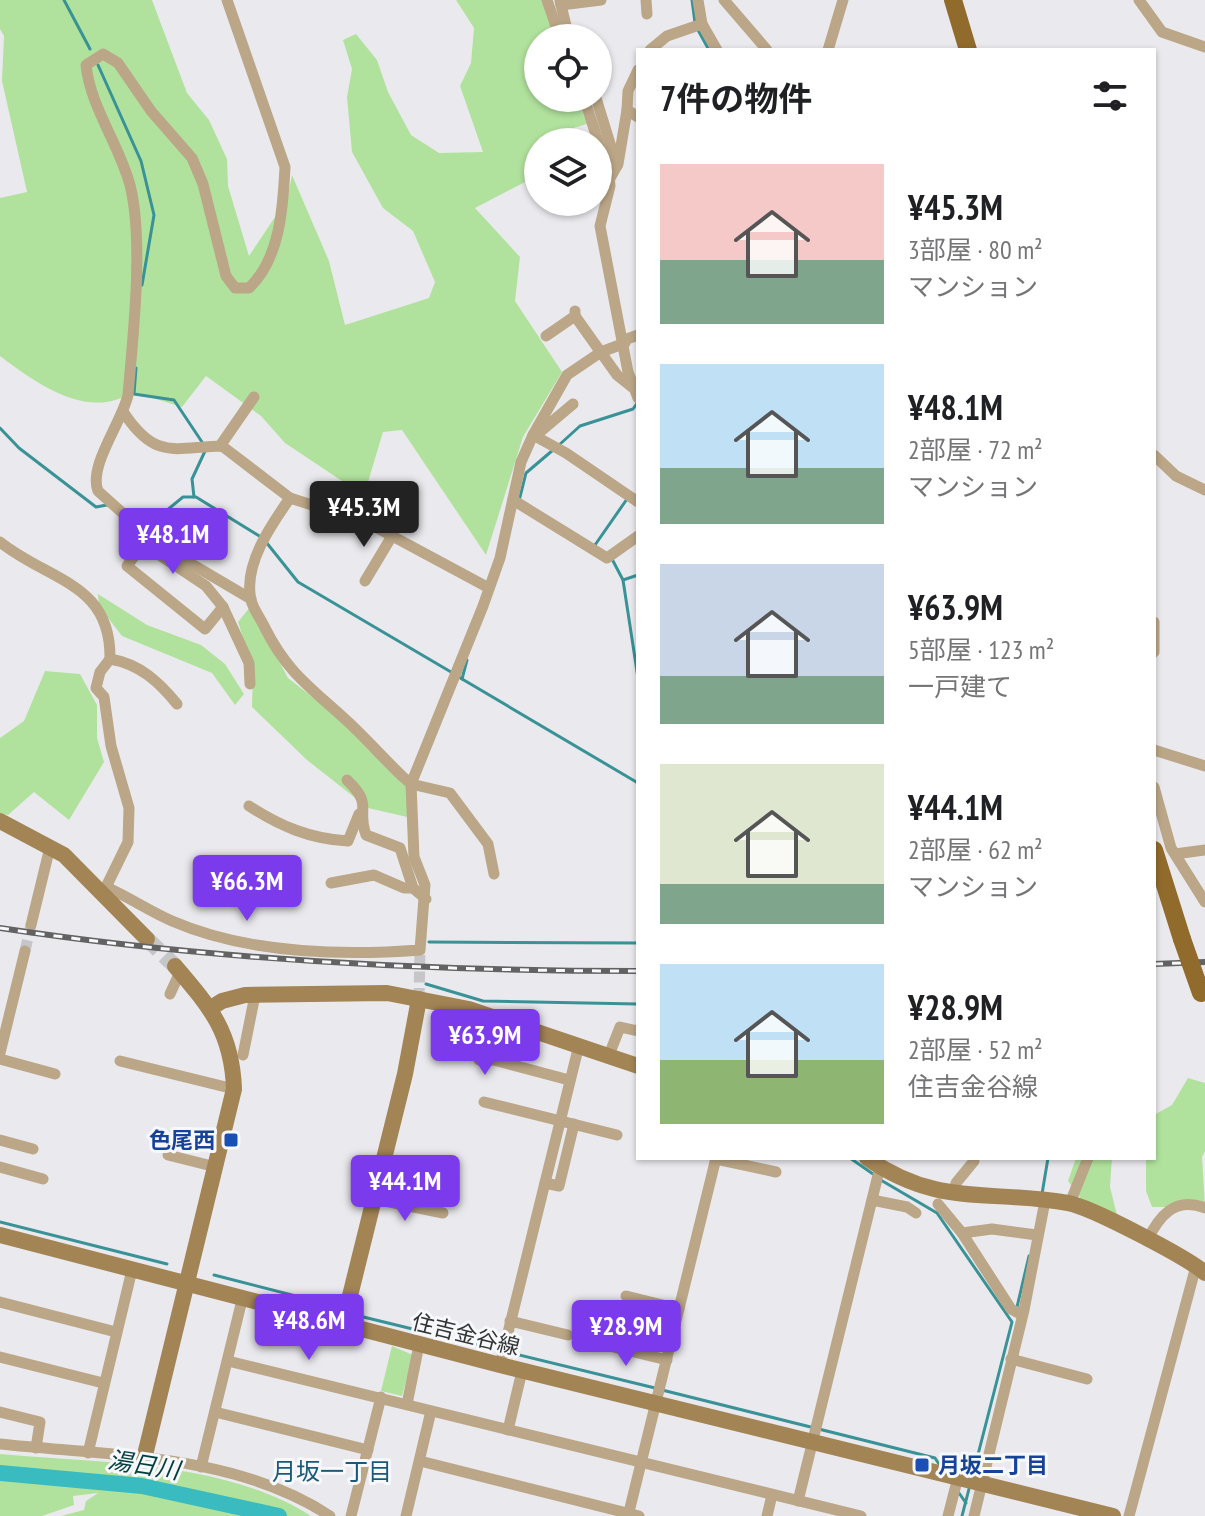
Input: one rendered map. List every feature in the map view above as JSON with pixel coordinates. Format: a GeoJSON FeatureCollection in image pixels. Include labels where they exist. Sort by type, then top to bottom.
{"type":"FeatureCollection","features":[{"type":"Feature","properties":{"kind":"main road"},"geometry":{"type":"LineString","coordinates":[[953,0],[967,48]]}},
{"type":"Feature","properties":{"kind":"main road"},"geometry":{"type":"LineString","coordinates":[[1156,856],[1203,998]]}},
{"type":"Feature","properties":{"kind":"street"},"geometry":{"type":"LineString","coordinates":[[227,0],[285,167],[284,195],[269,262],[249,288],[235,288],[226,276],[203,184],[192,158],[151,111],[118,63],[103,54],[86,65],[88,85],[106,121],[134,203],[132,334],[124,413],[98,465],[94,482],[146,540],[206,586],[223,607],[249,663],[250,684]]}},
{"type":"Feature","properties":{"kind":"street"},"geometry":{"type":"LineString","coordinates":[[547,0],[555,24]]}},
{"type":"Feature","properties":{"kind":"street"},"geometry":{"type":"LineString","coordinates":[[566,24],[560,2],[601,0]]}},
{"type":"Feature","properties":{"kind":"street"},"geometry":{"type":"LineString","coordinates":[[646,0],[647,14]]}},
{"type":"Feature","properties":{"kind":"street"},"geometry":{"type":"LineString","coordinates":[[698,0],[698,26],[715,48]]}},
{"type":"Feature","properties":{"kind":"street"},"geometry":{"type":"LineString","coordinates":[[724,0],[765,48]]}},
{"type":"Feature","properties":{"kind":"street"},"geometry":{"type":"LineString","coordinates":[[829,48],[843,0]]}},
{"type":"Feature","properties":{"kind":"street"},"geometry":{"type":"LineString","coordinates":[[1139,0],[1162,32],[1205,47]]}},
{"type":"Feature","properties":{"kind":"street"},"geometry":{"type":"LineString","coordinates":[[652,48],[667,36],[698,26]]}},
{"type":"Feature","properties":{"kind":"street"},"geometry":{"type":"LineString","coordinates":[[612,175],[617,166],[628,91],[636,74]]}},
{"type":"Feature","properties":{"kind":"street"},"geometry":{"type":"LineString","coordinates":[[627,110],[636,116]]}},
{"type":"Feature","properties":{"kind":"street"},"geometry":{"type":"LineString","coordinates":[[600,112],[617,166]]}},
{"type":"Feature","properties":{"kind":"street"},"geometry":{"type":"LineString","coordinates":[[602,216],[600,226],[625,341],[628,372],[636,394]]}},
{"type":"Feature","properties":{"kind":"street"},"geometry":{"type":"LineString","coordinates":[[546,336],[575,313],[617,375],[636,394]]}},
{"type":"Feature","properties":{"kind":"street"},"geometry":{"type":"LineString","coordinates":[[104,889],[171,921],[216,936],[284,948],[420,950],[426,899],[425,885],[414,857],[411,784],[489,588],[517,502],[521,462],[567,375],[601,352],[636,336]]}},
{"type":"Feature","properties":{"kind":"street"},"geometry":{"type":"LineString","coordinates":[[209,447],[254,397]]}},
{"type":"Feature","properties":{"kind":"street"},"geometry":{"type":"LineString","coordinates":[[534,436],[573,404]]}},
{"type":"Feature","properties":{"kind":"street"},"geometry":{"type":"LineString","coordinates":[[124,413],[136,432],[171,451],[209,447],[240,457],[290,498],[368,523],[489,588]]}},
{"type":"Feature","properties":{"kind":"street"},"geometry":{"type":"LineString","coordinates":[[534,436],[562,450],[636,501]]}},
{"type":"Feature","properties":{"kind":"street"},"geometry":{"type":"LineString","coordinates":[[1156,457],[1176,476],[1205,490]]}},
{"type":"Feature","properties":{"kind":"street"},"geometry":{"type":"LineString","coordinates":[[290,498],[266,533],[254,567],[251,599],[284,663],[411,784],[450,793],[488,844],[494,874]]}},
{"type":"Feature","properties":{"kind":"street"},"geometry":{"type":"LineString","coordinates":[[517,502],[611,555],[636,537]]}},
{"type":"Feature","properties":{"kind":"street"},"geometry":{"type":"LineString","coordinates":[[365,581],[392,536]]}},
{"type":"Feature","properties":{"kind":"street"},"geometry":{"type":"LineString","coordinates":[[146,540],[251,599]]}},
{"type":"Feature","properties":{"kind":"street"},"geometry":{"type":"LineString","coordinates":[[146,540],[127,566],[205,629],[223,607]]}},
{"type":"Feature","properties":{"kind":"street"},"geometry":{"type":"LineString","coordinates":[[0,542],[91,598],[111,630],[110,659],[100,672],[96,688],[104,697],[111,746],[129,808],[128,842],[104,889]]}},
{"type":"Feature","properties":{"kind":"street"},"geometry":{"type":"LineString","coordinates":[[110,659],[128,662],[151,676],[177,704]]}},
{"type":"Feature","properties":{"kind":"street"},"geometry":{"type":"LineString","coordinates":[[1156,751],[1205,766]]}},
{"type":"Feature","properties":{"kind":"street"},"geometry":{"type":"LineString","coordinates":[[347,780],[361,793],[364,802],[362,823],[366,835],[400,848],[413,888],[426,899]]}},
{"type":"Feature","properties":{"kind":"street"},"geometry":{"type":"LineString","coordinates":[[1156,796],[1164,830],[1175,854],[1205,902]]}},
{"type":"Feature","properties":{"kind":"street"},"geometry":{"type":"LineString","coordinates":[[249,806],[279,825],[325,839],[348,841],[364,802]]}},
{"type":"Feature","properties":{"kind":"street"},"geometry":{"type":"LineString","coordinates":[[0,821],[50,847],[104,889],[147,939]]}},
{"type":"Feature","properties":{"kind":"street"},"geometry":{"type":"LineString","coordinates":[[31,925],[50,847]]}},
{"type":"Feature","properties":{"kind":"street"},"geometry":{"type":"LineString","coordinates":[[1175,854],[1205,850]]}},
{"type":"Feature","properties":{"kind":"street"},"geometry":{"type":"LineString","coordinates":[[331,883],[374,875],[404,888],[413,888]]}},
{"type":"Feature","properties":{"kind":"street"},"geometry":{"type":"LineString","coordinates":[[25,951],[0,1056],[55,1074]]}},
{"type":"Feature","properties":{"kind":"street"},"geometry":{"type":"LineString","coordinates":[[170,994],[178,969]]}},
{"type":"Feature","properties":{"kind":"street"},"geometry":{"type":"LineString","coordinates":[[144,1459],[234,1089],[229,1049],[211,1008],[178,969]]}},
{"type":"Feature","properties":{"kind":"street"},"geometry":{"type":"LineString","coordinates":[[211,1008],[234,997],[255,995],[387,993],[490,1016],[636,1065]]}},
{"type":"Feature","properties":{"kind":"street"},"geometry":{"type":"LineString","coordinates":[[243,1055],[255,995]]}},
{"type":"Feature","properties":{"kind":"street"},"geometry":{"type":"LineString","coordinates":[[345,1316],[375,1199],[419,999]]}},
{"type":"Feature","properties":{"kind":"street"},"geometry":{"type":"LineString","coordinates":[[490,1016],[479,1060],[494,1060],[569,1080]]}},
{"type":"Feature","properties":{"kind":"street"},"geometry":{"type":"LineString","coordinates":[[609,1055],[620,1027],[636,1031]]}},
{"type":"Feature","properties":{"kind":"street"},"geometry":{"type":"LineString","coordinates":[[502,1356],[579,1045]]}},
{"type":"Feature","properties":{"kind":"street"},"geometry":{"type":"LineString","coordinates":[[120,1061],[234,1089]]}},
{"type":"Feature","properties":{"kind":"street"},"geometry":{"type":"LineString","coordinates":[[484,1102],[617,1135]]}},
{"type":"Feature","properties":{"kind":"street"},"geometry":{"type":"LineString","coordinates":[[545,1183],[559,1186],[574,1124]]}},
{"type":"Feature","properties":{"kind":"street"},"geometry":{"type":"LineString","coordinates":[[0,1140],[33,1149]]}},
{"type":"Feature","properties":{"kind":"street"},"geometry":{"type":"LineString","coordinates":[[168,1155],[216,1167]]}},
{"type":"Feature","properties":{"kind":"street"},"geometry":{"type":"LineString","coordinates":[[420,1461],[632,1515],[641,1462],[716,1160]]}},
{"type":"Feature","properties":{"kind":"street"},"geometry":{"type":"LineString","coordinates":[[725,1160],[776,1172]]}},
{"type":"Feature","properties":{"kind":"street"},"geometry":{"type":"LineString","coordinates":[[954,1193],[956,1183],[974,1161]]}},
{"type":"Feature","properties":{"kind":"street"},"geometry":{"type":"LineString","coordinates":[[1070,1203],[1084,1161]]}},
{"type":"Feature","properties":{"kind":"street"},"geometry":{"type":"LineString","coordinates":[[798,1501],[872,1200],[875,1165],[905,1182],[954,1193],[1070,1203],[1092,1210],[1201,1270],[1129,1516]]}},
{"type":"Feature","properties":{"kind":"street"},"geometry":{"type":"LineString","coordinates":[[0,1167],[43,1179]]}},
{"type":"Feature","properties":{"kind":"street"},"geometry":{"type":"LineString","coordinates":[[375,1199],[443,1213]]}},
{"type":"Feature","properties":{"kind":"street"},"geometry":{"type":"LineString","coordinates":[[872,1200],[907,1207],[916,1213]]}},
{"type":"Feature","properties":{"kind":"street"},"geometry":{"type":"LineString","coordinates":[[948,1516],[1011,1359],[1041,1201]]}},
{"type":"Feature","properties":{"kind":"street"},"geometry":{"type":"LineString","coordinates":[[1147,1241],[1157,1220],[1177,1205],[1193,1203],[1205,1208]]}},
{"type":"Feature","properties":{"kind":"street"},"geometry":{"type":"LineString","coordinates":[[938,1204],[1018,1313]]}},
{"type":"Feature","properties":{"kind":"street"},"geometry":{"type":"LineString","coordinates":[[962,1233],[992,1229],[1033,1235]]}},
{"type":"Feature","properties":{"kind":"street","name":"住吉金谷線"},"geometry":{"type":"LineString","coordinates":[[0,1235],[187,1284],[345,1316],[419,1345],[502,1356],[522,1371],[658,1394],[815,1433],[961,1481],[1113,1516]]}},
{"type":"Feature","properties":{"kind":"street"},"geometry":{"type":"LineString","coordinates":[[88,1453],[132,1270]]}},
{"type":"Feature","properties":{"kind":"street"},"geometry":{"type":"LineString","coordinates":[[201,1467],[243,1296]]}},
{"type":"Feature","properties":{"kind":"street"},"geometry":{"type":"LineString","coordinates":[[626,1296],[679,1309]]}},
{"type":"Feature","properties":{"kind":"street"},"geometry":{"type":"LineString","coordinates":[[0,1302],[116,1332]]}},
{"type":"Feature","properties":{"kind":"street"},"geometry":{"type":"LineString","coordinates":[[510,1321],[568,1335]]}},
{"type":"Feature","properties":{"kind":"street"},"geometry":{"type":"LineString","coordinates":[[593,1342],[667,1360]]}},
{"type":"Feature","properties":{"kind":"street"},"geometry":{"type":"LineString","coordinates":[[407,1404],[419,1345]]}},
{"type":"Feature","properties":{"kind":"street"},"geometry":{"type":"LineString","coordinates":[[0,1357],[103,1383]]}},
{"type":"Feature","properties":{"kind":"street"},"geometry":{"type":"LineString","coordinates":[[1011,1359],[1087,1379]]}},
{"type":"Feature","properties":{"kind":"street"},"geometry":{"type":"LineString","coordinates":[[228,1361],[798,1501],[822,1512],[861,1516]]}},
{"type":"Feature","properties":{"kind":"street"},"geometry":{"type":"LineString","coordinates":[[508,1430],[522,1371]]}},
{"type":"Feature","properties":{"kind":"street"},"geometry":{"type":"LineString","coordinates":[[351,1516],[381,1397]]}},
{"type":"Feature","properties":{"kind":"street"},"geometry":{"type":"LineString","coordinates":[[410,1515],[431,1411]]}},
{"type":"Feature","properties":{"kind":"street"},"geometry":{"type":"LineString","coordinates":[[0,1412],[40,1422],[36,1448]]}},
{"type":"Feature","properties":{"kind":"street"},"geometry":{"type":"LineString","coordinates":[[215,1412],[368,1450]]}},
{"type":"Feature","properties":{"kind":"street"},"geometry":{"type":"LineString","coordinates":[[0,1444],[201,1467],[294,1494],[330,1516]]}},
{"type":"Feature","properties":{"kind":"street"},"geometry":{"type":"LineString","coordinates":[[961,1481],[974,1516]]}},
{"type":"Feature","properties":{"kind":"street"},"geometry":{"type":"LineString","coordinates":[[767,1516],[772,1495]]}},
{"type":"Feature","properties":{"kind":"green space"},"geometry":{"type":"Polygon","coordinates":[[[0,0],[152,0],[187,93],[209,120],[227,159],[228,186],[249,256],[277,214],[286,206],[292,175],[329,261],[345,325],[429,298],[435,282],[413,231],[383,208],[352,152],[347,97],[352,69],[343,40],[356,34],[377,60],[388,92],[411,135],[439,153],[483,152],[460,86],[471,63],[474,28],[456,0],[542,0],[551,24],[524,24],[524,112],[582,112],[587,124],[573,128],[524,128],[524,183],[475,208],[520,257],[515,301],[562,372],[523,437],[486,555],[402,430],[383,432],[368,482],[342,481],[285,443],[261,416],[206,376],[182,407],[133,392],[116,400],[98,403],[81,401],[46,387],[0,356],[0,198],[27,192],[2,81],[4,36],[0,29],[0,0]]]}},
{"type":"Feature","properties":{"kind":"green space"},"geometry":{"type":"Polygon","coordinates":[[[98,594],[147,625],[201,645],[225,664],[244,694],[235,705],[212,673],[122,636],[99,606],[98,594]]]}},
{"type":"Feature","properties":{"kind":"green space"},"geometry":{"type":"Polygon","coordinates":[[[250,607],[288,678],[343,721],[407,785],[407,817],[368,808],[307,760],[252,707],[253,669],[238,622],[250,607]]]}},
{"type":"Feature","properties":{"kind":"green space"},"geometry":{"type":"Polygon","coordinates":[[[45,671],[80,674],[97,705],[97,738],[104,762],[69,820],[34,792],[8,815],[0,813],[0,738],[24,721],[45,671]]]}},
{"type":"Feature","properties":{"kind":"green space"},"geometry":{"type":"Polygon","coordinates":[[[1188,1078],[1205,1083],[1205,1151],[1202,1157],[1205,1207],[1152,1207],[1146,1191],[1146,1160],[1156,1160],[1156,1114],[1172,1105],[1188,1078]]]}},
{"type":"Feature","properties":{"kind":"green space"},"geometry":{"type":"Polygon","coordinates":[[[1075,1160],[1112,1160],[1110,1187],[1117,1215],[1081,1199],[1068,1181],[1075,1160]]]}},
{"type":"Feature","properties":{"kind":"green space"},"geometry":{"type":"Polygon","coordinates":[[[392,1346],[413,1355],[402,1396],[381,1391],[392,1346]]]}},
{"type":"Feature","properties":{"kind":"green space"},"geometry":{"type":"Polygon","coordinates":[[[0,1454],[119,1463],[201,1475],[240,1484],[277,1498],[311,1516],[61,1516],[84,1510],[86,1501],[98,1493],[73,1496],[74,1505],[42,1516],[0,1516],[0,1454]]]}},
{"type":"Feature","properties":{"kind":"waterway"},"geometry":{"type":"LineString","coordinates":[[64,0],[90,49]]}},
{"type":"Feature","properties":{"kind":"waterway"},"geometry":{"type":"LineString","coordinates":[[692,0],[695,23]]}},
{"type":"Feature","properties":{"kind":"waterway"},"geometry":{"type":"LineString","coordinates":[[698,30],[708,48]]}},
{"type":"Feature","properties":{"kind":"waterway"},"geometry":{"type":"LineString","coordinates":[[98,65],[141,161],[154,215],[142,285]]}},
{"type":"Feature","properties":{"kind":"waterway"},"geometry":{"type":"LineString","coordinates":[[136,368],[134,394],[174,400],[202,442]]}},
{"type":"Feature","properties":{"kind":"waterway"},"geometry":{"type":"LineString","coordinates":[[559,445],[580,426],[633,409],[636,405]]}},
{"type":"Feature","properties":{"kind":"waterway"},"geometry":{"type":"LineString","coordinates":[[0,428],[19,448],[96,507],[107,505]]}},
{"type":"Feature","properties":{"kind":"waterway"},"geometry":{"type":"LineString","coordinates":[[194,497],[192,479],[206,449]]}},
{"type":"Feature","properties":{"kind":"waterway"},"geometry":{"type":"LineString","coordinates":[[519,501],[526,473],[553,450]]}},
{"type":"Feature","properties":{"kind":"waterway"},"geometry":{"type":"LineString","coordinates":[[126,510],[155,520],[183,497],[196,497],[261,537]]}},
{"type":"Feature","properties":{"kind":"waterway"},"geometry":{"type":"LineString","coordinates":[[595,545],[627,499]]}},
{"type":"Feature","properties":{"kind":"waterway"},"geometry":{"type":"LineString","coordinates":[[266,542],[298,582],[451,672]]}},
{"type":"Feature","properties":{"kind":"waterway"},"geometry":{"type":"LineString","coordinates":[[612,559],[623,580],[636,665]]}},
{"type":"Feature","properties":{"kind":"waterway"},"geometry":{"type":"LineString","coordinates":[[623,580],[636,576]]}},
{"type":"Feature","properties":{"kind":"waterway"},"geometry":{"type":"LineString","coordinates":[[462,679],[467,660]]}},
{"type":"Feature","properties":{"kind":"waterway"},"geometry":{"type":"LineString","coordinates":[[457,676],[636,782]]}},
{"type":"Feature","properties":{"kind":"waterway"},"geometry":{"type":"LineString","coordinates":[[429,942],[636,943]]}},
{"type":"Feature","properties":{"kind":"waterway"},"geometry":{"type":"LineString","coordinates":[[426,984],[483,1001],[636,1004]]}},
{"type":"Feature","properties":{"kind":"waterway"},"geometry":{"type":"LineString","coordinates":[[853,1160],[873,1174]]}},
{"type":"Feature","properties":{"kind":"waterway"},"geometry":{"type":"LineString","coordinates":[[1042,1194],[1048,1160]]}},
{"type":"Feature","properties":{"kind":"waterway"},"geometry":{"type":"LineString","coordinates":[[879,1179],[937,1213],[1012,1322],[973,1474]]}},
{"type":"Feature","properties":{"kind":"waterway"},"geometry":{"type":"LineString","coordinates":[[0,1222],[167,1264]]}},
{"type":"Feature","properties":{"kind":"waterway"},"geometry":{"type":"LineString","coordinates":[[1017,1307],[1029,1256]]}},
{"type":"Feature","properties":{"kind":"waterway"},"geometry":{"type":"LineString","coordinates":[[214,1275],[331,1305],[340,1311]]}},
{"type":"Feature","properties":{"kind":"waterway"},"geometry":{"type":"LineString","coordinates":[[351,1314],[499,1350]]}},
{"type":"Feature","properties":{"kind":"waterway"},"geometry":{"type":"LineString","coordinates":[[507,1352],[655,1388]]}},
{"type":"Feature","properties":{"kind":"waterway"},"geometry":{"type":"LineString","coordinates":[[662,1390],[935,1458],[941,1467]]}},
{"type":"Feature","properties":{"kind":"waterway","name":"湯日川"},"geometry":{"type":"LineString","coordinates":[[0,1473],[142,1486],[279,1516]]}},
{"type":"Feature","properties":{"kind":"waterway"},"geometry":{"type":"LineString","coordinates":[[962,1516],[970,1485]]}},
{"type":"Feature","properties":{"kind":"waterway"},"geometry":{"type":"LineString","coordinates":[[959,1493],[966,1503]]}},
{"type":"Feature","properties":{"kind":"tunnel"},"geometry":{"type":"LineString","coordinates":[[25,951],[31,925]]}},
{"type":"Feature","properties":{"kind":"tunnel"},"geometry":{"type":"LineString","coordinates":[[147,939],[175,966]]}},
{"type":"Feature","properties":{"kind":"tunnel"},"geometry":{"type":"LineString","coordinates":[[419,999],[420,950]]}},
{"type":"Feature","properties":{"kind":"railway"},"geometry":{"type":"LineString","coordinates":[[0,928],[159,948],[318,962],[478,969],[636,971]]}},
{"type":"Feature","properties":{"kind":"railway"},"geometry":{"type":"LineString","coordinates":[[1156,964],[1205,962]]}},
{"type":"Feature","properties":{"kind":"place","name":"色尾西"},"geometry":{"type":"Point","coordinates":[231,1140]}},
{"type":"Feature","properties":{"kind":"place","name":"月坂二丁目"},"geometry":{"type":"Point","coordinates":[922,1465]}},
{"type":"Feature","properties":{"kind":"district","name":"月坂一丁目"},"geometry":{"type":"Point","coordinates":[332,1471]}}]}
